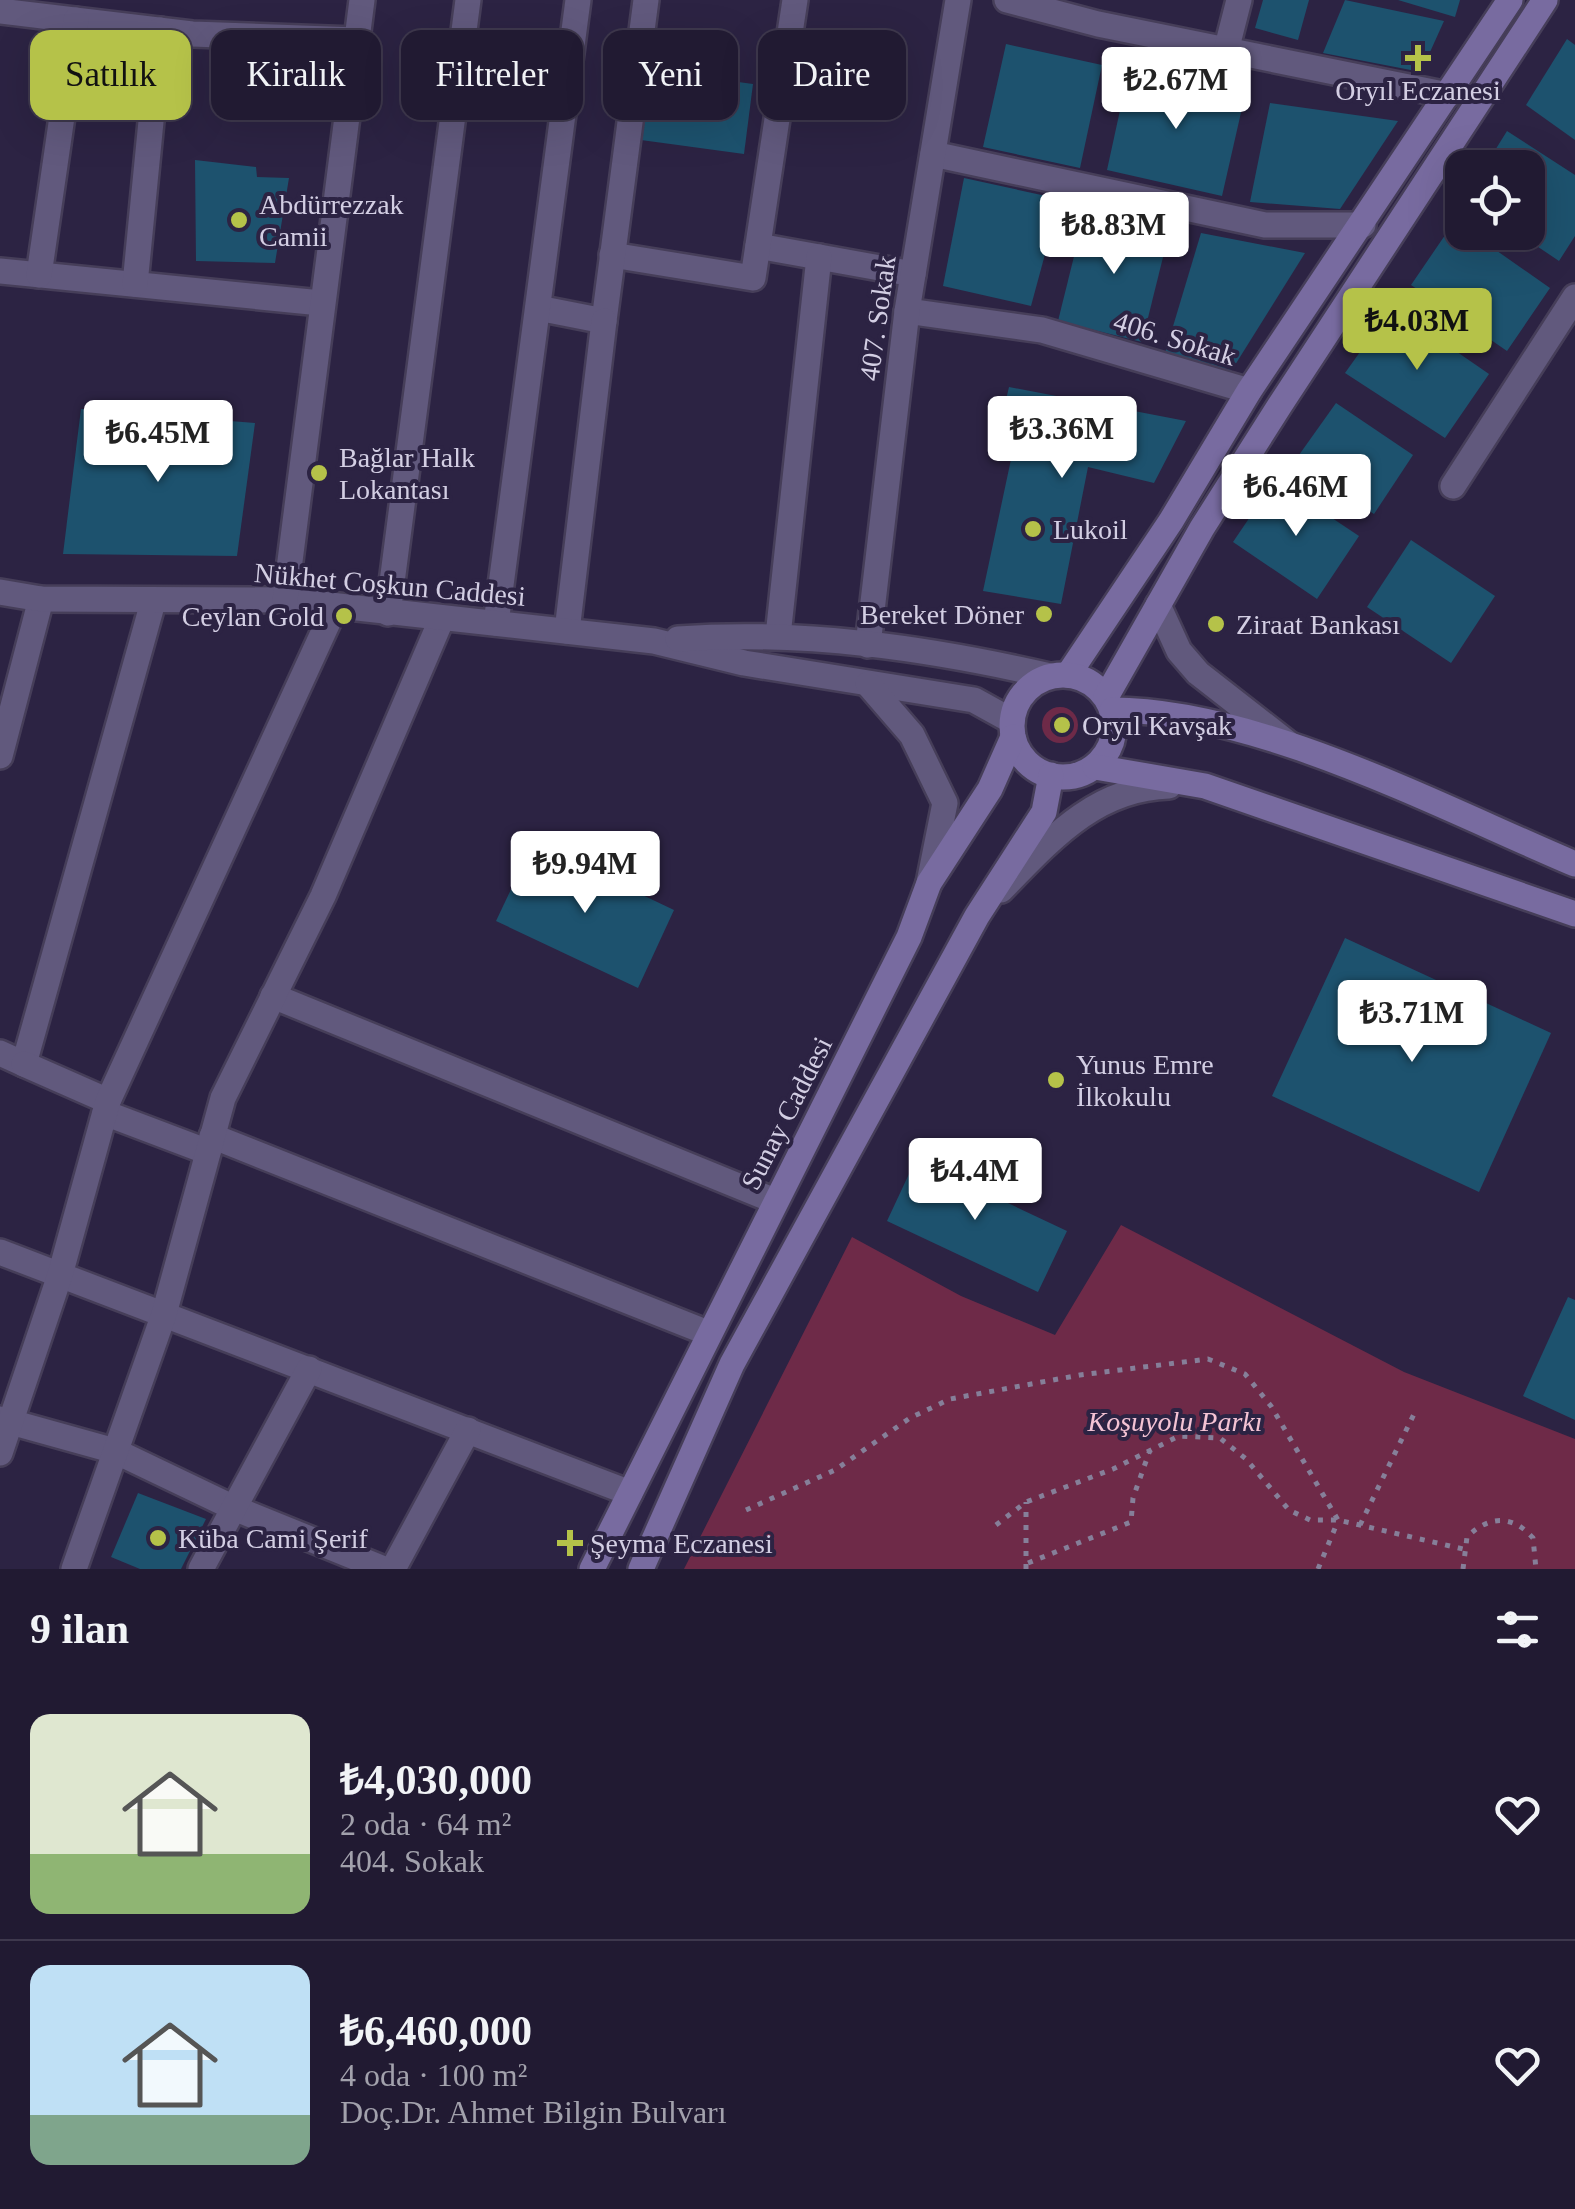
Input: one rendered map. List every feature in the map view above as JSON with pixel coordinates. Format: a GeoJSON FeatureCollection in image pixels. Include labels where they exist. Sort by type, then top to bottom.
{"type":"FeatureCollection","features":[{"type":"Feature","properties":{"kind":"main road"},"geometry":{"type":"LineString","coordinates":[[929,882],[990,789],[1024,692],[1059,676],[1172,520],[1249,392],[1510,0]]}},
{"type":"Feature","properties":{"kind":"main road"},"geometry":{"type":"LineString","coordinates":[[1094,766],[1112,741],[1109,704],[1202,528],[1545,0]]}},
{"type":"Feature","properties":{"kind":"main road"},"geometry":{"type":"LineString","coordinates":[[1059,676],[1092,684],[1109,704],[1160,710],[1289,744],[1575,864]]}},
{"type":"Feature","properties":{"kind":"main road"},"geometry":{"type":"LineString","coordinates":[[1013,729],[1026,762],[1051,776],[1066,777],[1094,766],[1205,786],[1575,914]]}},
{"type":"Feature","properties":{"kind":"main road"},"geometry":{"type":"LineString","coordinates":[[641,1569],[732,1364],[977,916],[1044,812],[1051,776]]}},
{"type":"Feature","properties":{"kind":"main road","name":"Sunay Caddesi"},"geometry":{"type":"LineString","coordinates":[[592,1569],[909,937],[929,882]]}},
{"type":"Feature","properties":{"kind":"street"},"geometry":{"type":"LineString","coordinates":[[358,30],[362,0]]}},
{"type":"Feature","properties":{"kind":"street"},"geometry":{"type":"LineString","coordinates":[[388,613],[468,0]]}},
{"type":"Feature","properties":{"kind":"street"},"geometry":{"type":"LineString","coordinates":[[496,623],[578,0]]}},
{"type":"Feature","properties":{"kind":"street"},"geometry":{"type":"LineString","coordinates":[[567,631],[646,0]]}},
{"type":"Feature","properties":{"kind":"street"},"geometry":{"type":"LineString","coordinates":[[612,255],[753,278],[795,0]]}},
{"type":"Feature","properties":{"kind":"street","name":"407. Sokak"},"geometry":{"type":"LineString","coordinates":[[868,645],[907,311],[958,0]]}},
{"type":"Feature","properties":{"kind":"street"},"geometry":{"type":"LineString","coordinates":[[1007,0],[1098,24],[1227,47],[1448,95]]}},
{"type":"Feature","properties":{"kind":"street"},"geometry":{"type":"LineString","coordinates":[[1227,47],[1239,0]]}},
{"type":"Feature","properties":{"kind":"street"},"geometry":{"type":"LineString","coordinates":[[7,8],[93,14],[160,30]]}},
{"type":"Feature","properties":{"kind":"street"},"geometry":{"type":"LineString","coordinates":[[39,275],[93,14]]}},
{"type":"Feature","properties":{"kind":"street"},"geometry":{"type":"LineString","coordinates":[[135,284],[151,120]]}},
{"type":"Feature","properties":{"kind":"street"},"geometry":{"type":"LineString","coordinates":[[285,600],[345,120]]}},
{"type":"Feature","properties":{"kind":"street"},"geometry":{"type":"LineString","coordinates":[[933,154],[1265,225],[1363,225]]}},
{"type":"Feature","properties":{"kind":"street"},"geometry":{"type":"LineString","coordinates":[[758,246],[913,274]]}},
{"type":"Feature","properties":{"kind":"street"},"geometry":{"type":"LineString","coordinates":[[778,636],[820,257]]}},
{"type":"Feature","properties":{"kind":"street"},"geometry":{"type":"LineString","coordinates":[[0,270],[321,303]]}},
{"type":"Feature","properties":{"kind":"street"},"geometry":{"type":"LineString","coordinates":[[1453,486],[1575,297]]}},
{"type":"Feature","properties":{"kind":"street"},"geometry":{"type":"LineString","coordinates":[[538,308],[604,321]]}},
{"type":"Feature","properties":{"kind":"street","name":"406. Sokak"},"geometry":{"type":"LineString","coordinates":[[907,311],[1042,330],[1249,392]]}},
{"type":"Feature","properties":{"kind":"street","name":"Nükhet Coşkun Caddesi"},"geometry":{"type":"LineString","coordinates":[[0,592],[42,599],[285,600],[654,641]]}},
{"type":"Feature","properties":{"kind":"street"},"geometry":{"type":"LineString","coordinates":[[0,756],[42,599]]}},
{"type":"Feature","properties":{"kind":"street"},"geometry":{"type":"LineString","coordinates":[[153,602],[12,1058],[107,1107],[708,1334]]}},
{"type":"Feature","properties":{"kind":"street"},"geometry":{"type":"LineString","coordinates":[[1158,605],[1179,651],[1198,673],[1289,744]]}},
{"type":"Feature","properties":{"kind":"street"},"geometry":{"type":"LineString","coordinates":[[0,1453],[5,1420],[60,1275],[107,1107],[336,607]]}},
{"type":"Feature","properties":{"kind":"street"},"geometry":{"type":"LineString","coordinates":[[74,1569],[164,1314],[223,1098],[323,896],[442,618]]}},
{"type":"Feature","properties":{"kind":"street"},"geometry":{"type":"LineString","coordinates":[[654,641],[778,636],[944,652],[1059,676]]}},
{"type":"Feature","properties":{"kind":"street"},"geometry":{"type":"LineString","coordinates":[[654,641],[744,663],[974,700],[1013,729]]}},
{"type":"Feature","properties":{"kind":"street","name":"Sunay Caddesi"},"geometry":{"type":"LineString","coordinates":[[868,684],[912,735],[945,803],[929,882]]}},
{"type":"Feature","properties":{"kind":"street"},"geometry":{"type":"LineString","coordinates":[[977,916],[1048,842],[1084,813],[1135,787],[1205,786]]}},
{"type":"Feature","properties":{"kind":"street"},"geometry":{"type":"LineString","coordinates":[[274,996],[775,1201]]}},
{"type":"Feature","properties":{"kind":"street"},"geometry":{"type":"LineString","coordinates":[[0,1252],[630,1493]]}},
{"type":"Feature","properties":{"kind":"street"},"geometry":{"type":"LineString","coordinates":[[201,1569],[309,1369]]}},
{"type":"Feature","properties":{"kind":"street"},"geometry":{"type":"LineString","coordinates":[[5,1420],[115,1451],[234,1508],[384,1569]]}},
{"type":"Feature","properties":{"kind":"street"},"geometry":{"type":"LineString","coordinates":[[393,1569],[468,1430]]}},
{"type":"Feature","properties":{"kind":"path"},"geometry":{"type":"LineString","coordinates":[[746,1510],[835,1470],[910,1418],[950,1398],[1080,1374],[1208,1360],[1244,1374],[1271,1406],[1338,1520]]}},
{"type":"Feature","properties":{"kind":"path"},"geometry":{"type":"LineString","coordinates":[[1360,1526],[1414,1414]]}},
{"type":"Feature","properties":{"kind":"path"},"geometry":{"type":"LineString","coordinates":[[996,1525],[1026,1502],[1179,1436],[1220,1438],[1246,1458],[1289,1510],[1310,1520],[1338,1520],[1463,1549]]}},
{"type":"Feature","properties":{"kind":"path"},"geometry":{"type":"LineString","coordinates":[[1026,1502],[1027,1566],[1130,1522],[1133,1498],[1150,1450]]}},
{"type":"Feature","properties":{"kind":"path"},"geometry":{"type":"LineString","coordinates":[[1463,1569],[1463,1549],[1476,1527],[1501,1519],[1514,1522],[1533,1538],[1536,1569]]}},
{"type":"Feature","properties":{"kind":"path"},"geometry":{"type":"LineString","coordinates":[[1318,1569],[1338,1520]]}},
{"type":"Feature","properties":{"kind":"green space"},"geometry":{"type":"Polygon","coordinates":[[[1060,707],[1073,712],[1078,725],[1073,738],[1060,743],[1047,738],[1042,725],[1047,712],[1060,707]]]}},
{"type":"Feature","properties":{"kind":"green space","name":"Koşuyolu Parkı"},"geometry":{"type":"Polygon","coordinates":[[[1121,1225],[1404,1372],[1575,1439],[1575,1569],[684,1569],[852,1237],[961,1296],[1055,1335],[1121,1225]]]}},
{"type":"Feature","properties":{"kind":"building"},"geometry":{"type":"Polygon","coordinates":[[[1263,0],[1309,0],[1298,40],[1255,28],[1263,0]]]}},
{"type":"Feature","properties":{"kind":"building"},"geometry":{"type":"Polygon","coordinates":[[[1345,0],[1444,21],[1421,72],[1323,53],[1345,0]]]}},
{"type":"Feature","properties":{"kind":"building"},"geometry":{"type":"Polygon","coordinates":[[[1398,0],[1460,0],[1455,17],[1398,0]]]}},
{"type":"Feature","properties":{"kind":"building"},"geometry":{"type":"Polygon","coordinates":[[[1567,39],[1575,45],[1575,140],[1526,105],[1567,39]]]}},
{"type":"Feature","properties":{"kind":"building"},"geometry":{"type":"Polygon","coordinates":[[[1006,44],[1102,65],[1080,168],[983,147],[1006,44]]]}},
{"type":"Feature","properties":{"kind":"building"},"geometry":{"type":"Polygon","coordinates":[[[1129,69],[1245,95],[1222,196],[1107,170],[1129,69]]]}},
{"type":"Feature","properties":{"kind":"building"},"geometry":{"type":"Polygon","coordinates":[[[738,82],[753,84],[744,154],[641,140],[644,120],[738,120],[738,82]]]}},
{"type":"Feature","properties":{"kind":"building"},"geometry":{"type":"Polygon","coordinates":[[[1270,103],[1398,121],[1340,209],[1250,202],[1270,103]]]}},
{"type":"Feature","properties":{"kind":"building"},"geometry":{"type":"Polygon","coordinates":[[[1507,131],[1536,150],[1495,150],[1507,131]]]}},
{"type":"Feature","properties":{"kind":"building"},"geometry":{"type":"Polygon","coordinates":[[[1545,156],[1575,175],[1575,236],[1559,261],[1543,250],[1545,156]]]}},
{"type":"Feature","properties":{"kind":"building","name":"Abdürrezzak Camii"},"geometry":{"type":"Polygon","coordinates":[[[195,160],[256,167],[257,177],[289,178],[275,263],[196,261],[195,160]]]}},
{"type":"Feature","properties":{"kind":"building"},"geometry":{"type":"Polygon","coordinates":[[[964,178],[1060,199],[1031,306],[943,286],[964,178]]]}},
{"type":"Feature","properties":{"kind":"building"},"geometry":{"type":"Polygon","coordinates":[[[1085,212],[1169,233],[1142,342],[1058,321],[1085,212]]]}},
{"type":"Feature","properties":{"kind":"building"},"geometry":{"type":"Polygon","coordinates":[[[1201,233],[1305,253],[1230,373],[1165,353],[1201,233]]]}},
{"type":"Feature","properties":{"kind":"building"},"geometry":{"type":"Polygon","coordinates":[[[1445,235],[1445,250],[1496,250],[1550,288],[1507,351],[1411,285],[1445,235]]]}},
{"type":"Feature","properties":{"kind":"building"},"geometry":{"type":"Polygon","coordinates":[[[1392,307],[1489,374],[1445,438],[1345,373],[1392,307]]]}},
{"type":"Feature","properties":{"kind":"building"},"geometry":{"type":"Polygon","coordinates":[[[1009,387],[1186,421],[1154,483],[1088,467],[1061,604],[983,591],[1013,450],[995,446],[1009,387]]]}},
{"type":"Feature","properties":{"kind":"building"},"geometry":{"type":"Polygon","coordinates":[[[1336,403],[1413,455],[1374,514],[1294,462],[1336,403]]]}},
{"type":"Feature","properties":{"kind":"building"},"geometry":{"type":"Polygon","coordinates":[[[81,409],[255,423],[237,556],[63,554],[81,409]]]}},
{"type":"Feature","properties":{"kind":"building"},"geometry":{"type":"Polygon","coordinates":[[[1275,480],[1359,536],[1317,599],[1233,542],[1275,480]]]}},
{"type":"Feature","properties":{"kind":"building"},"geometry":{"type":"Polygon","coordinates":[[[1411,540],[1495,596],[1451,663],[1367,607],[1411,540]]]}},
{"type":"Feature","properties":{"kind":"building"},"geometry":{"type":"Polygon","coordinates":[[[533,843],[674,910],[638,988],[496,921],[533,843]]]}},
{"type":"Feature","properties":{"kind":"building"},"geometry":{"type":"Polygon","coordinates":[[[1345,938],[1551,1033],[1479,1192],[1272,1096],[1345,938]]]}},
{"type":"Feature","properties":{"kind":"building"},"geometry":{"type":"Polygon","coordinates":[[[923,1144],[949,1157],[942,1172],[1067,1231],[1038,1292],[887,1221],[923,1144]]]}},
{"type":"Feature","properties":{"kind":"building"},"geometry":{"type":"Polygon","coordinates":[[[1568,1297],[1575,1300],[1575,1420],[1523,1396],[1568,1297]]]}},
{"type":"Feature","properties":{"kind":"building","name":"Küba Cami Şerif"},"geometry":{"type":"Polygon","coordinates":[[[138,1493],[206,1519],[181,1569],[140,1569],[111,1557],[138,1493]]]}},
{"type":"Feature","properties":{"kind":"place","name":"Oryıl Eczanesi"},"geometry":{"type":"Point","coordinates":[1418,58]}},
{"type":"Feature","properties":{"kind":"place","name":"Abdürrezzak Camii"},"geometry":{"type":"Point","coordinates":[239,220]}},
{"type":"Feature","properties":{"kind":"place","name":"Bağlar Halk Lokantası"},"geometry":{"type":"Point","coordinates":[319,473]}},
{"type":"Feature","properties":{"kind":"place","name":"Lukoil"},"geometry":{"type":"Point","coordinates":[1033,529]}},
{"type":"Feature","properties":{"kind":"place","name":"Bereket Döner"},"geometry":{"type":"Point","coordinates":[1044,614]}},
{"type":"Feature","properties":{"kind":"place","name":"Ceylan Gold"},"geometry":{"type":"Point","coordinates":[344,616]}},
{"type":"Feature","properties":{"kind":"place","name":"Ziraat Bankası"},"geometry":{"type":"Point","coordinates":[1216,624]}},
{"type":"Feature","properties":{"kind":"place","name":"Oryıl Kavşak"},"geometry":{"type":"Point","coordinates":[1062,725]}},
{"type":"Feature","properties":{"kind":"place","name":"Yunus Emre İlkokulu"},"geometry":{"type":"Point","coordinates":[1056,1080]}},
{"type":"Feature","properties":{"kind":"place","name":"Küba Cami Şerif"},"geometry":{"type":"Point","coordinates":[158,1538]}},
{"type":"Feature","properties":{"kind":"place","name":"Şeyma Eczanesi"},"geometry":{"type":"Point","coordinates":[570,1543]}}]}
